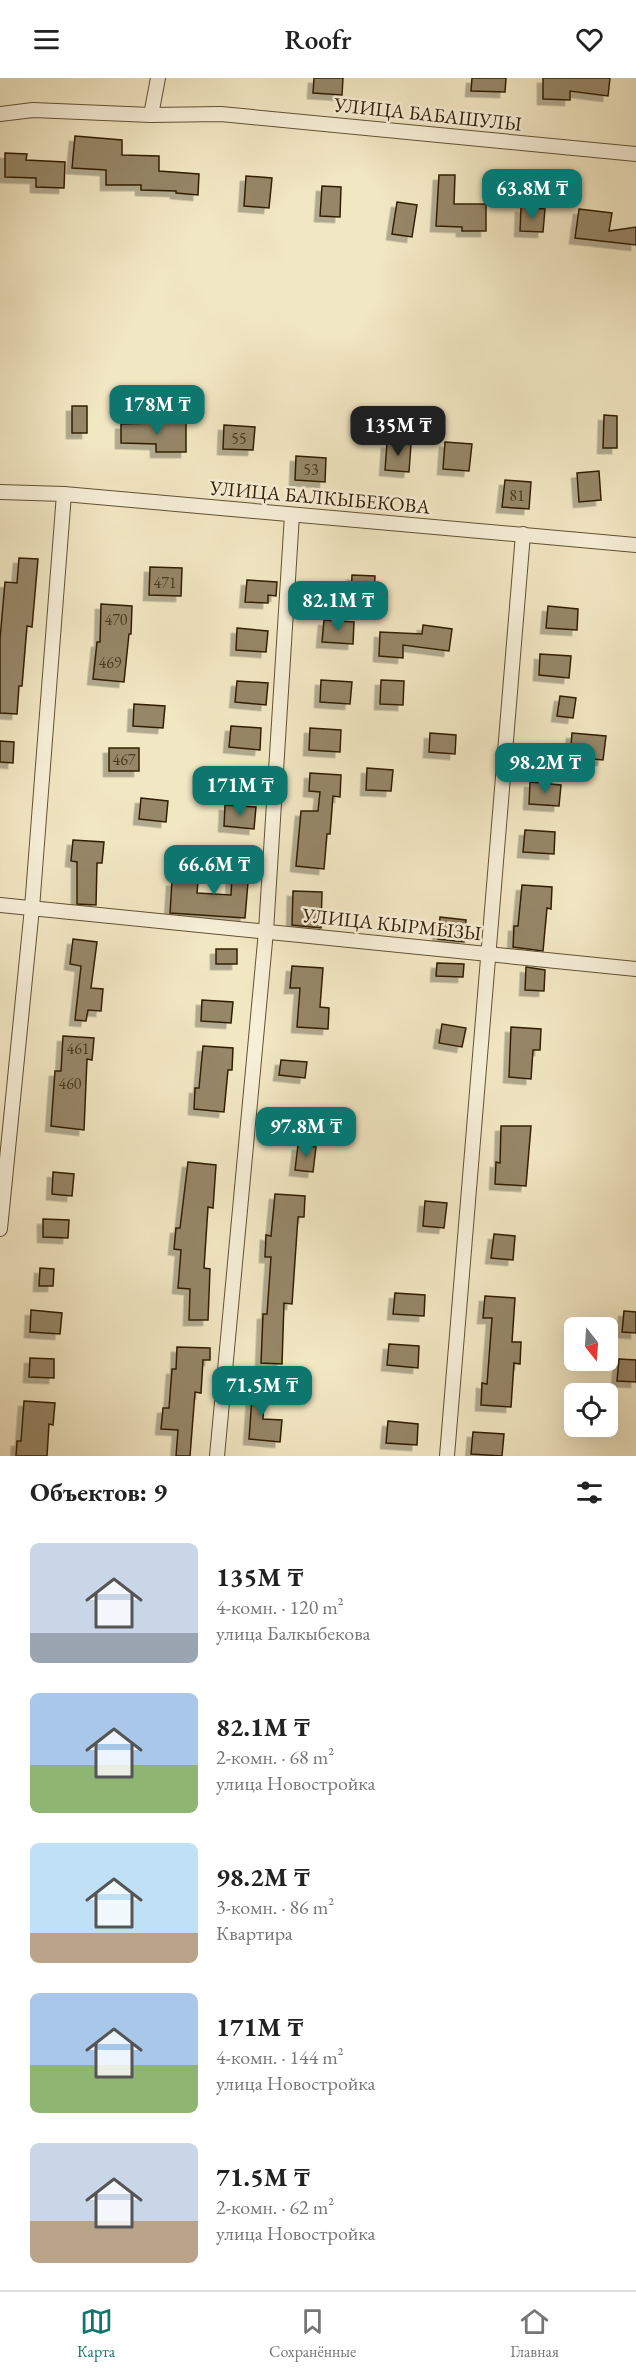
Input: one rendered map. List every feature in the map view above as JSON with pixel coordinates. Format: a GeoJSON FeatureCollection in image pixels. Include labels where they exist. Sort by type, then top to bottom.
{"type":"FeatureCollection","features":[{"type":"Feature","properties":{"kind":"street"},"geometry":{"type":"LineString","coordinates":[[151,115],[158,78]]}},
{"type":"Feature","properties":{"kind":"street","name":"УЛИЦА БАБАШУЛЫ"},"geometry":{"type":"LineString","coordinates":[[0,114],[33,110],[151,115],[222,114],[636,154]]}},
{"type":"Feature","properties":{"kind":"street","name":"УЛИЦА БАЛКЫБЕКОВА"},"geometry":{"type":"LineString","coordinates":[[0,492],[64,494],[636,544]]}},
{"type":"Feature","properties":{"kind":"street"},"geometry":{"type":"LineString","coordinates":[[0,1229],[32,908],[64,494]]}},
{"type":"Feature","properties":{"kind":"street"},"geometry":{"type":"LineString","coordinates":[[217,1456],[266,930],[292,514]]}},
{"type":"Feature","properties":{"kind":"street"},"geometry":{"type":"LineString","coordinates":[[447,1456],[523,534]]}},
{"type":"Feature","properties":{"kind":"street","name":"УЛИЦА КЫРМЫЗЫ"},"geometry":{"type":"LineString","coordinates":[[0,905],[636,969]]}},
{"type":"Feature","properties":{"kind":"building"},"geometry":{"type":"Polygon","coordinates":[[[314,78],[343,78],[342,95],[313,93],[314,78]]]}},
{"type":"Feature","properties":{"kind":"building"},"geometry":{"type":"Polygon","coordinates":[[[472,78],[506,78],[505,92],[471,91],[472,78]]]}},
{"type":"Feature","properties":{"kind":"building"},"geometry":{"type":"Polygon","coordinates":[[[543,78],[610,78],[608,96],[570,91],[570,100],[543,99],[543,78]]]}},
{"type":"Feature","properties":{"kind":"building"},"geometry":{"type":"Polygon","coordinates":[[[75,136],[122,140],[122,155],[159,156],[159,171],[199,174],[198,195],[176,193],[176,191],[141,190],[141,185],[106,185],[106,170],[72,168],[75,136]]]}},
{"type":"Feature","properties":{"kind":"building"},"geometry":{"type":"Polygon","coordinates":[[[5,153],[27,154],[26,160],[65,162],[64,188],[36,187],[36,178],[5,177],[5,153]]]}},
{"type":"Feature","properties":{"kind":"building"},"geometry":{"type":"Polygon","coordinates":[[[439,175],[455,175],[454,204],[486,204],[486,231],[462,231],[462,227],[436,226],[439,175]]]}},
{"type":"Feature","properties":{"kind":"building"},"geometry":{"type":"Polygon","coordinates":[[[246,176],[272,178],[269,208],[244,206],[246,176]]]}},
{"type":"Feature","properties":{"kind":"building"},"geometry":{"type":"Polygon","coordinates":[[[322,186],[341,187],[340,217],[320,216],[322,186]]]}},
{"type":"Feature","properties":{"kind":"building"},"geometry":{"type":"Polygon","coordinates":[[[397,202],[417,205],[412,237],[392,234],[397,202]]]}},
{"type":"Feature","properties":{"kind":"building"},"geometry":{"type":"Polygon","coordinates":[[[521,207],[545,209],[543,232],[520,231],[521,207]]]}},
{"type":"Feature","properties":{"kind":"building"},"geometry":{"type":"Polygon","coordinates":[[[579,209],[612,213],[609,231],[636,227],[636,245],[575,238],[579,209]]]}},
{"type":"Feature","properties":{"kind":"building"},"geometry":{"type":"Polygon","coordinates":[[[72,406],[87,406],[87,433],[72,433],[72,406]]]}},
{"type":"Feature","properties":{"kind":"building"},"geometry":{"type":"Polygon","coordinates":[[[604,415],[617,416],[617,448],[603,448],[604,415]]]}},
{"type":"Feature","properties":{"kind":"building"},"geometry":{"type":"Polygon","coordinates":[[[186,423],[186,452],[156,452],[156,444],[121,443],[121,424],[186,423]]]}},
{"type":"Feature","properties":{"kind":"building"},"geometry":{"type":"Polygon","coordinates":[[[224,425],[255,427],[253,450],[223,449],[224,425]]]}},
{"type":"Feature","properties":{"kind":"building"},"geometry":{"type":"Polygon","coordinates":[[[445,442],[472,444],[469,471],[443,469],[445,442]]]}},
{"type":"Feature","properties":{"kind":"building"},"geometry":{"type":"Polygon","coordinates":[[[387,443],[411,444],[409,472],[385,470],[387,443]]]}},
{"type":"Feature","properties":{"kind":"building"},"geometry":{"type":"Polygon","coordinates":[[[296,456],[326,458],[325,482],[295,480],[296,456]]]}},
{"type":"Feature","properties":{"kind":"building"},"geometry":{"type":"Polygon","coordinates":[[[599,471],[601,500],[579,502],[577,473],[599,471]]]}},
{"type":"Feature","properties":{"kind":"building"},"geometry":{"type":"Polygon","coordinates":[[[505,480],[531,482],[529,509],[502,507],[505,480]]]}},
{"type":"Feature","properties":{"kind":"building"},"geometry":{"type":"Polygon","coordinates":[[[19,558],[38,559],[32,627],[27,626],[22,686],[19,686],[17,714],[0,713],[0,639],[5,582],[17,583],[19,558]]]}},
{"type":"Feature","properties":{"kind":"building"},"geometry":{"type":"Polygon","coordinates":[[[150,567],[182,568],[181,596],[149,595],[150,567]]]}},
{"type":"Feature","properties":{"kind":"building"},"geometry":{"type":"Polygon","coordinates":[[[352,575],[375,576],[374,600],[351,599],[352,575]]]}},
{"type":"Feature","properties":{"kind":"building"},"geometry":{"type":"Polygon","coordinates":[[[247,580],[277,582],[276,596],[268,595],[268,603],[245,602],[247,580]]]}},
{"type":"Feature","properties":{"kind":"building"},"geometry":{"type":"Polygon","coordinates":[[[101,604],[132,606],[131,634],[129,634],[124,682],[93,679],[97,642],[100,642],[101,604]]]}},
{"type":"Feature","properties":{"kind":"building"},"geometry":{"type":"Polygon","coordinates":[[[548,606],[578,609],[577,630],[546,628],[548,606]]]}},
{"type":"Feature","properties":{"kind":"building"},"geometry":{"type":"Polygon","coordinates":[[[324,620],[354,622],[353,644],[322,642],[324,620]]]}},
{"type":"Feature","properties":{"kind":"building"},"geometry":{"type":"Polygon","coordinates":[[[423,625],[452,629],[449,651],[403,645],[403,658],[379,656],[380,632],[422,634],[423,625]]]}},
{"type":"Feature","properties":{"kind":"building"},"geometry":{"type":"Polygon","coordinates":[[[237,628],[268,631],[266,652],[236,650],[237,628]]]}},
{"type":"Feature","properties":{"kind":"building"},"geometry":{"type":"Polygon","coordinates":[[[540,654],[571,656],[569,678],[539,675],[540,654]]]}},
{"type":"Feature","properties":{"kind":"building"},"geometry":{"type":"Polygon","coordinates":[[[321,680],[352,682],[350,704],[320,702],[321,680]]]}},
{"type":"Feature","properties":{"kind":"building"},"geometry":{"type":"Polygon","coordinates":[[[381,680],[404,681],[403,705],[380,704],[381,680]]]}},
{"type":"Feature","properties":{"kind":"building"},"geometry":{"type":"Polygon","coordinates":[[[237,681],[268,683],[266,705],[235,702],[237,681]]]}},
{"type":"Feature","properties":{"kind":"building"},"geometry":{"type":"Polygon","coordinates":[[[560,696],[576,698],[573,718],[557,716],[560,696]]]}},
{"type":"Feature","properties":{"kind":"building"},"geometry":{"type":"Polygon","coordinates":[[[134,704],[165,706],[163,728],[133,726],[134,704]]]}},
{"type":"Feature","properties":{"kind":"building"},"geometry":{"type":"Polygon","coordinates":[[[231,726],[261,728],[260,750],[229,747],[231,726]]]}},
{"type":"Feature","properties":{"kind":"building"},"geometry":{"type":"Polygon","coordinates":[[[310,728],[341,730],[340,752],[309,750],[310,728]]]}},
{"type":"Feature","properties":{"kind":"building"},"geometry":{"type":"Polygon","coordinates":[[[430,733],[456,735],[455,754],[429,752],[430,733]]]}},
{"type":"Feature","properties":{"kind":"building"},"geometry":{"type":"Polygon","coordinates":[[[572,733],[606,736],[603,760],[570,757],[572,733]]]}},
{"type":"Feature","properties":{"kind":"building"},"geometry":{"type":"Polygon","coordinates":[[[0,741],[14,742],[13,763],[0,762],[0,741]]]}},
{"type":"Feature","properties":{"kind":"building"},"geometry":{"type":"Polygon","coordinates":[[[109,748],[139,748],[139,771],[109,771],[109,748]]]}},
{"type":"Feature","properties":{"kind":"building"},"geometry":{"type":"Polygon","coordinates":[[[367,768],[393,770],[391,791],[366,790],[367,768]]]}},
{"type":"Feature","properties":{"kind":"building"},"geometry":{"type":"Polygon","coordinates":[[[310,773],[341,775],[340,797],[333,796],[324,869],[296,866],[301,811],[318,811],[320,792],[309,791],[310,773]]]}},
{"type":"Feature","properties":{"kind":"building"},"geometry":{"type":"Polygon","coordinates":[[[530,782],[561,785],[559,806],[529,804],[530,782]]]}},
{"type":"Feature","properties":{"kind":"building"},"geometry":{"type":"Polygon","coordinates":[[[141,798],[168,801],[166,822],[139,819],[141,798]]]}},
{"type":"Feature","properties":{"kind":"building"},"geometry":{"type":"Polygon","coordinates":[[[225,805],[256,807],[254,829],[224,826],[225,805]]]}},
{"type":"Feature","properties":{"kind":"building"},"geometry":{"type":"Polygon","coordinates":[[[525,830],[555,832],[554,854],[523,852],[525,830]]]}},
{"type":"Feature","properties":{"kind":"building"},"geometry":{"type":"Polygon","coordinates":[[[73,840],[104,842],[102,863],[97,863],[96,905],[77,904],[77,862],[71,861],[73,840]]]}},
{"type":"Feature","properties":{"kind":"building"},"geometry":{"type":"Polygon","coordinates":[[[233,858],[250,859],[245,918],[170,913],[172,881],[198,882],[197,893],[231,895],[233,858]]]}},
{"type":"Feature","properties":{"kind":"building"},"geometry":{"type":"Polygon","coordinates":[[[522,885],[552,887],[551,909],[547,908],[543,951],[513,947],[514,926],[518,926],[522,885]]]}},
{"type":"Feature","properties":{"kind":"building"},"geometry":{"type":"Polygon","coordinates":[[[293,891],[322,892],[321,928],[292,925],[293,891]]]}},
{"type":"Feature","properties":{"kind":"building"},"geometry":{"type":"Polygon","coordinates":[[[440,917],[466,920],[464,942],[438,939],[440,917]]]}},
{"type":"Feature","properties":{"kind":"building"},"geometry":{"type":"Polygon","coordinates":[[[73,939],[97,942],[91,988],[103,989],[101,1011],[88,1010],[86,1021],[75,1020],[81,966],[70,964],[73,939]]]}},
{"type":"Feature","properties":{"kind":"building"},"geometry":{"type":"Polygon","coordinates":[[[216,949],[237,949],[237,964],[216,964],[216,949]]]}},
{"type":"Feature","properties":{"kind":"building"},"geometry":{"type":"Polygon","coordinates":[[[437,963],[464,964],[463,977],[436,976],[437,963]]]}},
{"type":"Feature","properties":{"kind":"building"},"geometry":{"type":"Polygon","coordinates":[[[292,966],[323,968],[320,1007],[329,1008],[328,1029],[297,1027],[300,988],[290,988],[292,966]]]}},
{"type":"Feature","properties":{"kind":"building"},"geometry":{"type":"Polygon","coordinates":[[[526,967],[545,970],[544,991],[525,990],[526,967]]]}},
{"type":"Feature","properties":{"kind":"building"},"geometry":{"type":"Polygon","coordinates":[[[202,1000],[233,1002],[231,1023],[201,1021],[202,1000]]]}},
{"type":"Feature","properties":{"kind":"building"},"geometry":{"type":"Polygon","coordinates":[[[442,1024],[466,1028],[462,1047],[439,1043],[442,1024]]]}},
{"type":"Feature","properties":{"kind":"building"},"geometry":{"type":"Polygon","coordinates":[[[511,1027],[541,1029],[540,1050],[533,1050],[531,1079],[509,1077],[511,1027]]]}},
{"type":"Feature","properties":{"kind":"building"},"geometry":{"type":"Polygon","coordinates":[[[63,1036],[94,1038],[92,1060],[87,1059],[84,1130],[51,1126],[55,1071],[61,1071],[63,1036]]]}},
{"type":"Feature","properties":{"kind":"building"},"geometry":{"type":"Polygon","coordinates":[[[203,1046],[233,1048],[232,1070],[228,1070],[224,1112],[194,1109],[195,1088],[199,1088],[203,1046]]]}},
{"type":"Feature","properties":{"kind":"building"},"geometry":{"type":"Polygon","coordinates":[[[281,1060],[307,1062],[305,1078],[279,1075],[281,1060]]]}},
{"type":"Feature","properties":{"kind":"building"},"geometry":{"type":"Polygon","coordinates":[[[501,1126],[531,1126],[526,1186],[495,1184],[496,1162],[500,1163],[501,1126]]]}},
{"type":"Feature","properties":{"kind":"building"},"geometry":{"type":"Polygon","coordinates":[[[298,1145],[316,1147],[313,1172],[295,1170],[298,1145]]]}},
{"type":"Feature","properties":{"kind":"building"},"geometry":{"type":"Polygon","coordinates":[[[188,1162],[216,1165],[213,1208],[208,1207],[204,1268],[210,1269],[208,1320],[189,1320],[190,1289],[178,1288],[181,1250],[174,1249],[176,1228],[180,1228],[188,1162]]]}},
{"type":"Feature","properties":{"kind":"building"},"geometry":{"type":"Polygon","coordinates":[[[53,1172],[74,1174],[72,1196],[52,1194],[53,1172]]]}},
{"type":"Feature","properties":{"kind":"building"},"geometry":{"type":"Polygon","coordinates":[[[275,1194],[305,1196],[304,1217],[298,1217],[292,1304],[284,1303],[282,1364],[261,1363],[263,1314],[267,1314],[271,1257],[265,1257],[266,1235],[271,1236],[275,1194]]]}},
{"type":"Feature","properties":{"kind":"building"},"geometry":{"type":"Polygon","coordinates":[[[425,1201],[447,1203],[444,1228],[423,1226],[425,1201]]]}},
{"type":"Feature","properties":{"kind":"building"},"geometry":{"type":"Polygon","coordinates":[[[43,1219],[69,1220],[68,1238],[43,1237],[43,1219]]]}},
{"type":"Feature","properties":{"kind":"building"},"geometry":{"type":"Polygon","coordinates":[[[494,1234],[515,1236],[513,1260],[491,1258],[494,1234]]]}},
{"type":"Feature","properties":{"kind":"building"},"geometry":{"type":"Polygon","coordinates":[[[40,1268],[54,1269],[53,1286],[39,1286],[40,1268]]]}},
{"type":"Feature","properties":{"kind":"building"},"geometry":{"type":"Polygon","coordinates":[[[395,1293],[425,1295],[424,1316],[393,1314],[395,1293]]]}},
{"type":"Feature","properties":{"kind":"building"},"geometry":{"type":"Polygon","coordinates":[[[485,1296],[515,1298],[512,1342],[521,1342],[520,1364],[514,1363],[511,1407],[481,1405],[482,1383],[487,1384],[492,1318],[483,1318],[485,1296]]]}},
{"type":"Feature","properties":{"kind":"building"},"geometry":{"type":"Polygon","coordinates":[[[31,1310],[62,1313],[60,1334],[30,1332],[31,1310]]]}},
{"type":"Feature","properties":{"kind":"building"},"geometry":{"type":"Polygon","coordinates":[[[624,1311],[636,1312],[636,1333],[622,1332],[624,1311]]]}},
{"type":"Feature","properties":{"kind":"building"},"geometry":{"type":"Polygon","coordinates":[[[389,1344],[419,1346],[418,1368],[387,1365],[389,1344]]]}},
{"type":"Feature","properties":{"kind":"building"},"geometry":{"type":"Polygon","coordinates":[[[177,1347],[210,1348],[210,1360],[203,1360],[201,1393],[195,1392],[190,1456],[176,1456],[178,1430],[161,1429],[163,1408],[169,1408],[172,1369],[176,1369],[177,1347]]]}},
{"type":"Feature","properties":{"kind":"building"},"geometry":{"type":"Polygon","coordinates":[[[30,1358],[54,1359],[54,1378],[29,1377],[30,1358]]]}},
{"type":"Feature","properties":{"kind":"building"},"geometry":{"type":"Polygon","coordinates":[[[619,1359],[636,1360],[636,1382],[617,1381],[619,1359]]]}},
{"type":"Feature","properties":{"kind":"building"},"geometry":{"type":"Polygon","coordinates":[[[247,1383],[265,1384],[263,1419],[282,1420],[280,1442],[249,1439],[252,1397],[246,1397],[247,1383]]]}},
{"type":"Feature","properties":{"kind":"building"},"geometry":{"type":"Polygon","coordinates":[[[24,1401],[55,1403],[53,1425],[49,1424],[47,1456],[16,1456],[17,1441],[21,1441],[24,1401]]]}},
{"type":"Feature","properties":{"kind":"building"},"geometry":{"type":"Polygon","coordinates":[[[388,1421],[418,1424],[417,1445],[386,1443],[388,1421]]]}},
{"type":"Feature","properties":{"kind":"building"},"geometry":{"type":"Polygon","coordinates":[[[473,1432],[504,1434],[502,1456],[471,1454],[473,1432]]]}}]}
